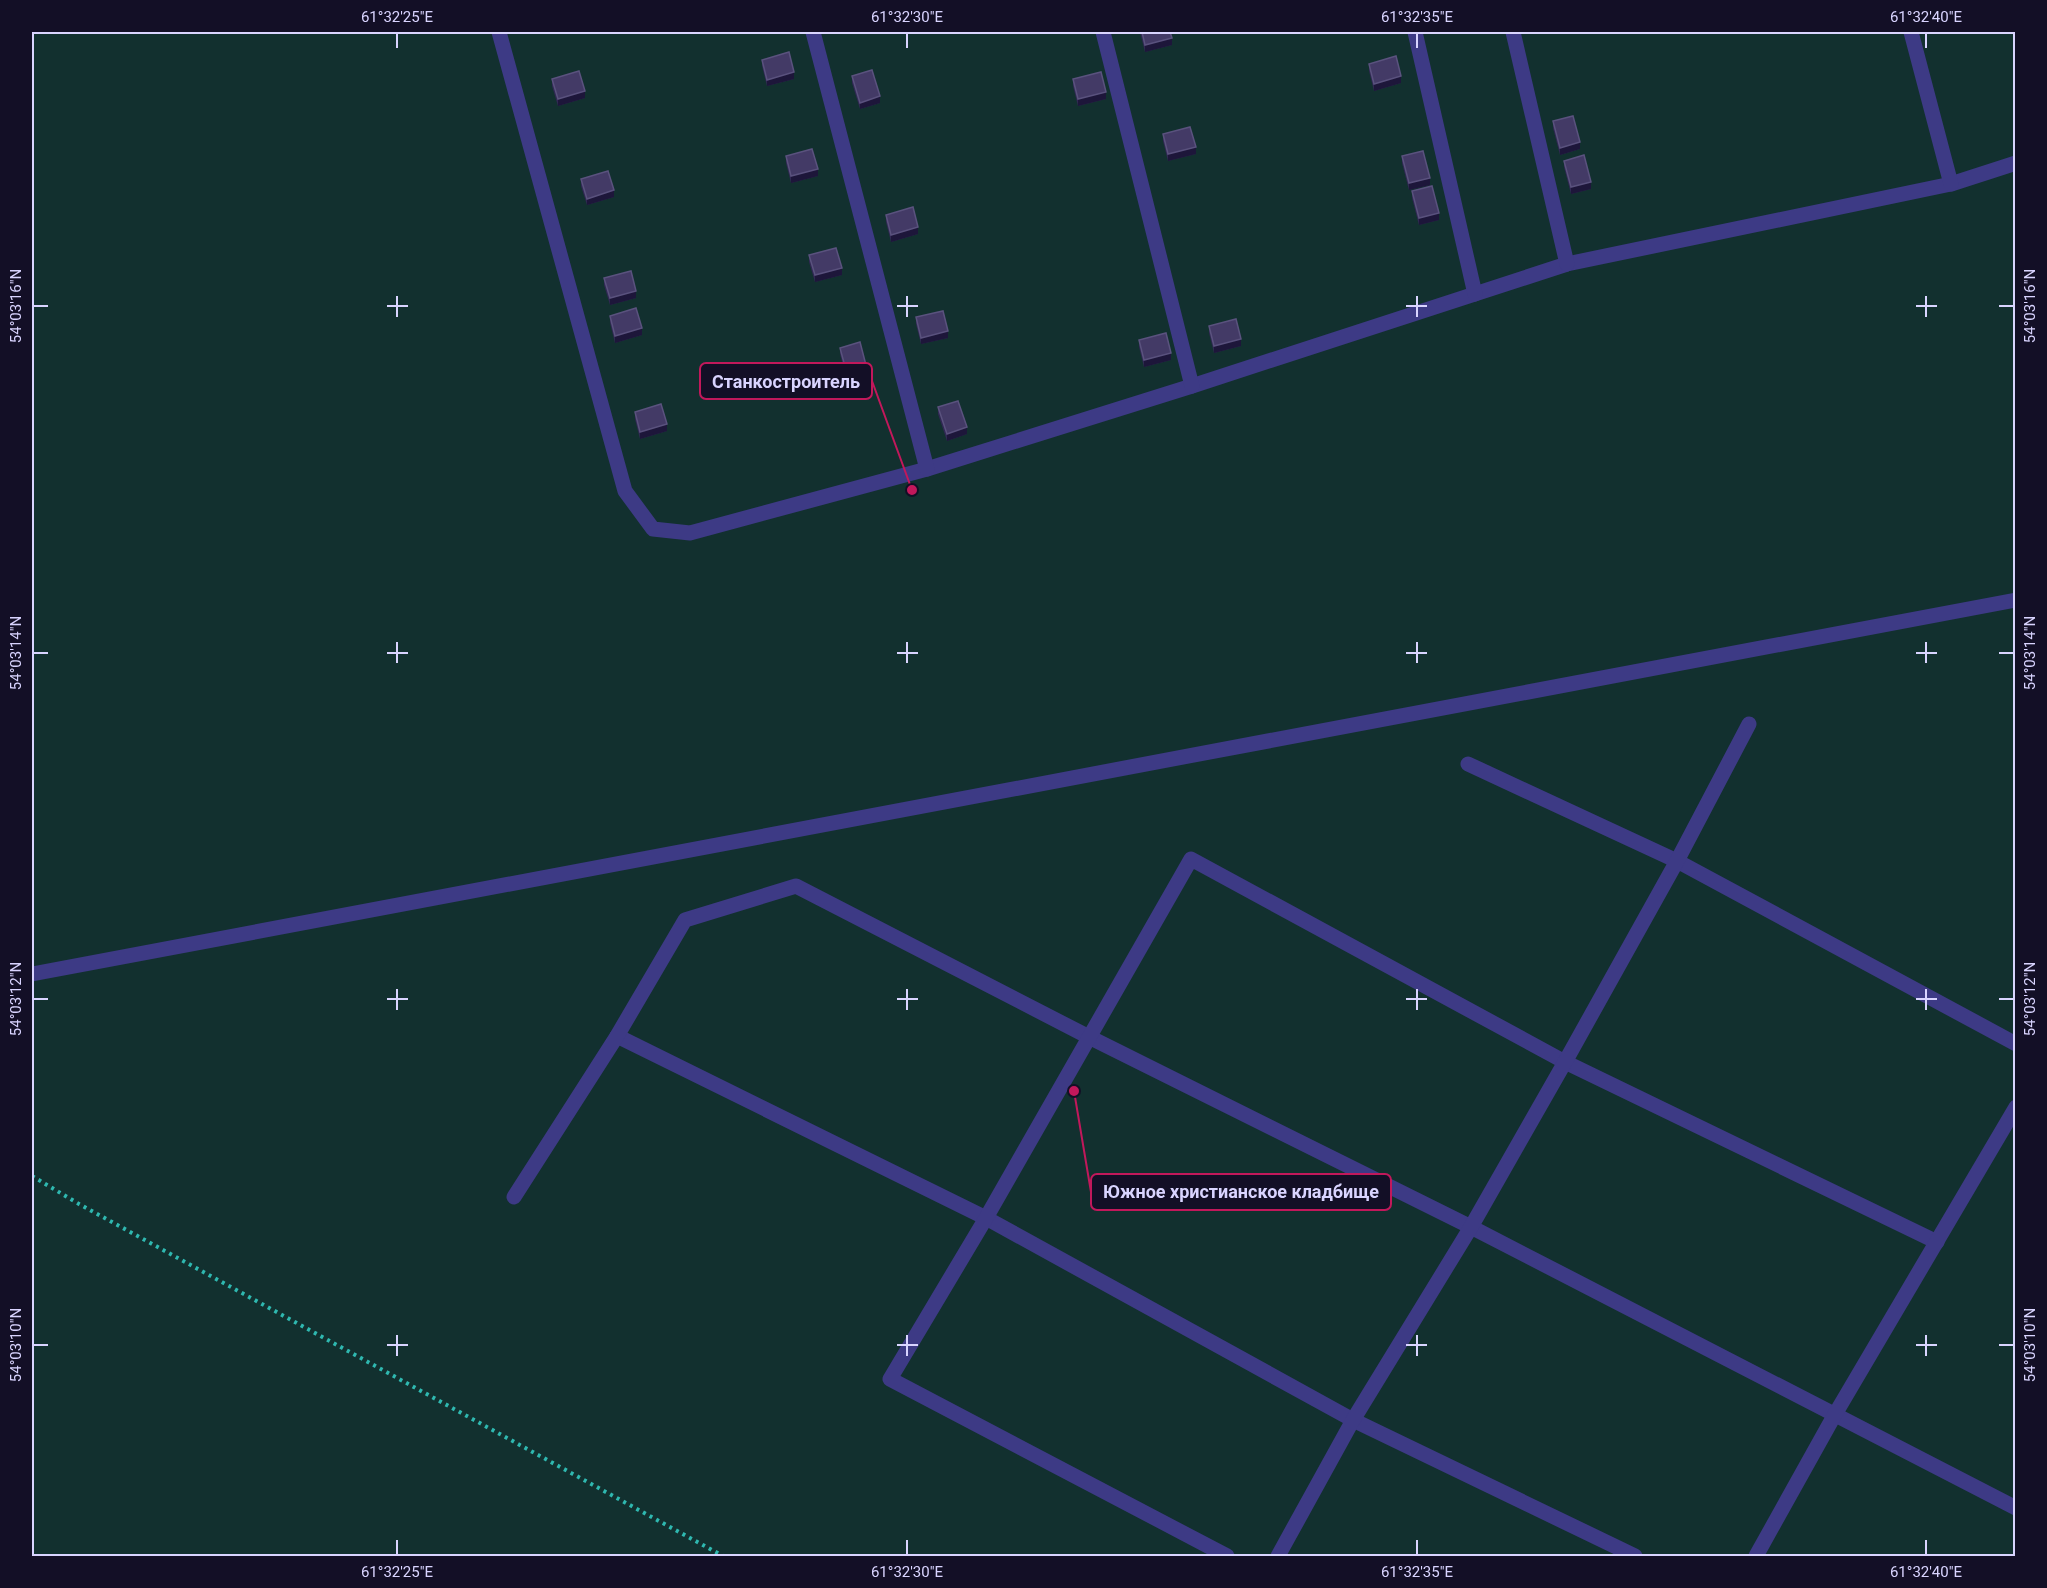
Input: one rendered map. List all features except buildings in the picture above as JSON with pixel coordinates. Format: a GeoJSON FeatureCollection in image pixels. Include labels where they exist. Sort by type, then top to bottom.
{"type":"FeatureCollection","features":[{"type":"Feature","properties":{"kind":"lane"},"geometry":{"type":"LineString","coordinates":[[499,32],[625,491],[653,529],[690,533],[927,469],[1567,264],[1951,184],[2016,163]]}},
{"type":"Feature","properties":{"kind":"lane"},"geometry":{"type":"LineString","coordinates":[[813,32],[927,469]]}},
{"type":"Feature","properties":{"kind":"lane"},"geometry":{"type":"LineString","coordinates":[[1104,32],[1192,386]]}},
{"type":"Feature","properties":{"kind":"lane"},"geometry":{"type":"LineString","coordinates":[[1415,32],[1475,294]]}},
{"type":"Feature","properties":{"kind":"lane"},"geometry":{"type":"LineString","coordinates":[[1513,32],[1567,264]]}},
{"type":"Feature","properties":{"kind":"lane"},"geometry":{"type":"LineString","coordinates":[[1911,32],[1951,184]]}},
{"type":"Feature","properties":{"kind":"lane"},"geometry":{"type":"LineString","coordinates":[[32,974],[2016,600]]}},
{"type":"Feature","properties":{"kind":"lane"},"geometry":{"type":"LineString","coordinates":[[1278,1557],[1353,1420],[1471,1227],[1565,1062],[1677,861],[1749,724]]}},
{"type":"Feature","properties":{"kind":"lane"},"geometry":{"type":"LineString","coordinates":[[1468,764],[1677,861],[2016,1044]]}},
{"type":"Feature","properties":{"kind":"lane"},"geometry":{"type":"LineString","coordinates":[[1227,1557],[890,1379],[986,1218],[1191,859],[1565,1062],[1937,1242]]}},
{"type":"Feature","properties":{"kind":"lane"},"geometry":{"type":"LineString","coordinates":[[514,1197],[617,1036],[685,920],[796,886],[1089,1037],[1471,1227],[2016,1508]]}},
{"type":"Feature","properties":{"kind":"lane"},"geometry":{"type":"LineString","coordinates":[[617,1036],[986,1218],[1353,1420],[1635,1557]]}},
{"type":"Feature","properties":{"kind":"lane"},"geometry":{"type":"LineString","coordinates":[[1756,1557],[1834,1416],[2016,1107]]}},
{"type":"Feature","properties":{"kind":"path"},"geometry":{"type":"LineString","coordinates":[[32,1176],[723,1557]]}},
{"type":"Feature","properties":{"kind":"green space"},"geometry":{"type":"Polygon","coordinates":[[[32,32],[2015,32],[2015,1556],[32,1556],[32,32]]]}},
{"type":"Feature","properties":{"kind":"place","name":"Станкостроитель"},"geometry":{"type":"Point","coordinates":[912,490]}},
{"type":"Feature","properties":{"kind":"place","name":"Южное христианское кладбище"},"geometry":{"type":"Point","coordinates":[1074,1091]}}]}
